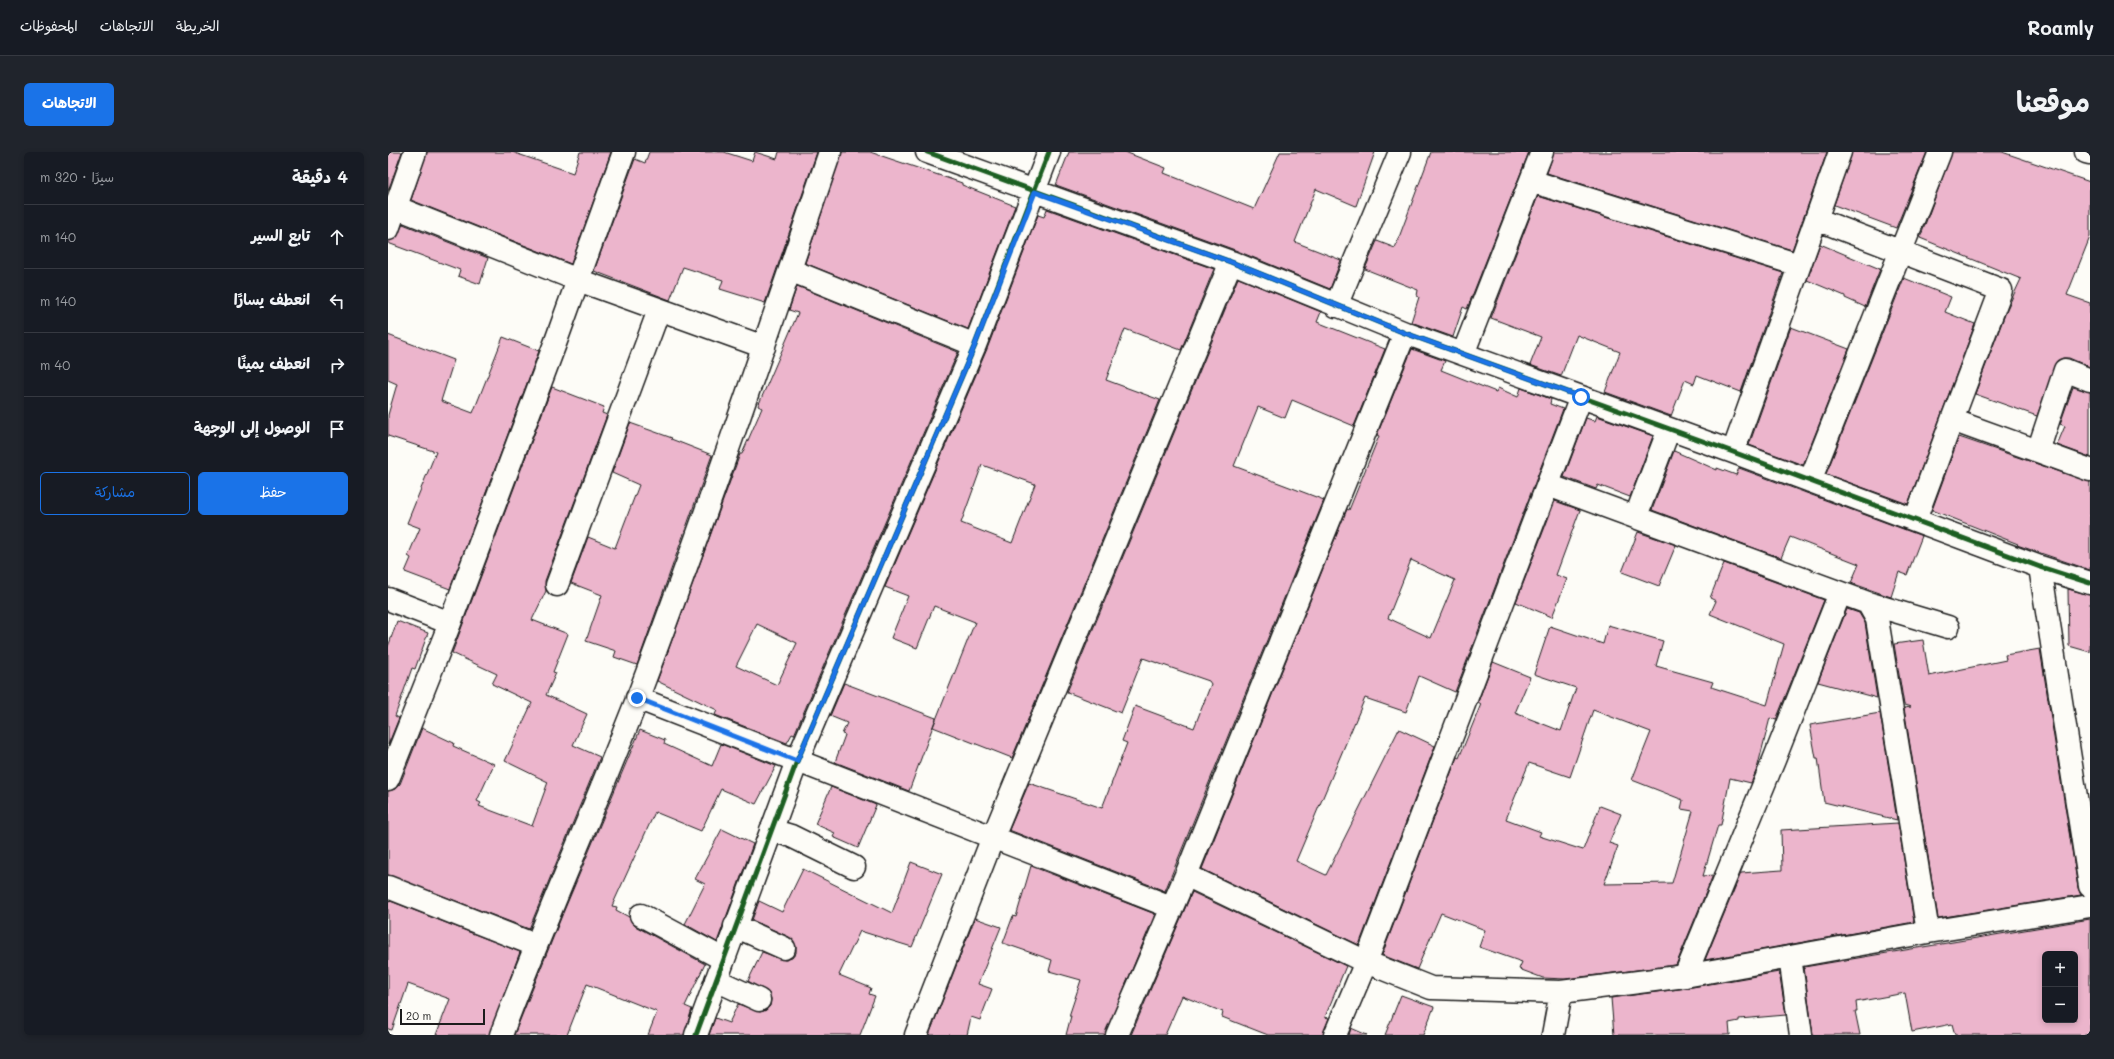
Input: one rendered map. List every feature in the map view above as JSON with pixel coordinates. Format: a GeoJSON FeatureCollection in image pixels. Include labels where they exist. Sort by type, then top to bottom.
{"type":"FeatureCollection","features":[{"type":"Feature","properties":{"kind":"street"},"geometry":{"type":"LineString","coordinates":[[388,229],[415,152]]}},
{"type":"Feature","properties":{"kind":"street"},"geometry":{"type":"LineString","coordinates":[[388,779],[450,623],[556,341],[624,152]]}},
{"type":"Feature","properties":{"kind":"street"},"geometry":{"type":"LineString","coordinates":[[501,1035],[535,945],[637,698],[764,347],[830,152]]}},
{"type":"Feature","properties":{"kind":"street"},"geometry":{"type":"LineString","coordinates":[[927,152],[1231,262],[1405,333],[1733,452],[2040,567],[2090,583]]}},
{"type":"Feature","properties":{"kind":"street"},"geometry":{"type":"LineString","coordinates":[[696,1035],[797,761],[975,345],[1035,192],[1049,152]]}},
{"type":"Feature","properties":{"kind":"street"},"geometry":{"type":"LineString","coordinates":[[1336,306],[1400,152]]}},
{"type":"Feature","properties":{"kind":"street"},"geometry":{"type":"LineString","coordinates":[[1463,354],[1542,152]]}},
{"type":"Feature","properties":{"kind":"street"},"geometry":{"type":"LineString","coordinates":[[1733,452],[1840,152]]}},
{"type":"Feature","properties":{"kind":"street"},"geometry":{"type":"LineString","coordinates":[[1810,481],[1940,152]]}},
{"type":"Feature","properties":{"kind":"street"},"geometry":{"type":"LineString","coordinates":[[2086,152],[2090,153]]}},
{"type":"Feature","properties":{"kind":"street"},"geometry":{"type":"LineString","coordinates":[[1531,181],[1799,265]]}},
{"type":"Feature","properties":{"kind":"street"},"geometry":{"type":"LineString","coordinates":[[395,207],[578,280],[764,347]]}},
{"type":"Feature","properties":{"kind":"street"},"geometry":{"type":"LineString","coordinates":[[1816,219],[2001,290],[1915,520]]}},
{"type":"Feature","properties":{"kind":"street"},"geometry":{"type":"LineString","coordinates":[[916,1035],[993,837],[1231,262]]}},
{"type":"Feature","properties":{"kind":"street"},"geometry":{"type":"LineString","coordinates":[[790,270],[975,345]]}},
{"type":"Feature","properties":{"kind":"street"},"geometry":{"type":"LineString","coordinates":[[557,585],[659,310]]}},
{"type":"Feature","properties":{"kind":"street"},"geometry":{"type":"LineString","coordinates":[[1117,1035],[1186,875],[1405,333]]}},
{"type":"Feature","properties":{"kind":"street"},"geometry":{"type":"LineString","coordinates":[[2038,451],[2064,370],[2090,380]]}},
{"type":"Feature","properties":{"kind":"street"},"geometry":{"type":"LineString","coordinates":[[1335,1035],[1366,962],[1581,397]]}},
{"type":"Feature","properties":{"kind":"street"},"geometry":{"type":"LineString","coordinates":[[1952,420],[2090,470]]}},
{"type":"Feature","properties":{"kind":"street"},"geometry":{"type":"LineString","coordinates":[[1636,516],[1669,429]]}},
{"type":"Feature","properties":{"kind":"street"},"geometry":{"type":"LineString","coordinates":[[1548,485],[1636,516],[1868,603],[1948,627]]}},
{"type":"Feature","properties":{"kind":"street"},"geometry":{"type":"LineString","coordinates":[[2040,567],[2090,886]]}},
{"type":"Feature","properties":{"kind":"street"},"geometry":{"type":"LineString","coordinates":[[1686,976],[1772,768],[1840,593]]}},
{"type":"Feature","properties":{"kind":"street"},"geometry":{"type":"LineString","coordinates":[[388,599],[450,623]]}},
{"type":"Feature","properties":{"kind":"street"},"geometry":{"type":"LineString","coordinates":[[1868,603],[1877,619],[1928,932]]}},
{"type":"Feature","properties":{"kind":"street"},"geometry":{"type":"LineString","coordinates":[[637,698],[1171,907]]}},
{"type":"Feature","properties":{"kind":"street"},"geometry":{"type":"LineString","coordinates":[[771,830],[791,836],[854,867]]}},
{"type":"Feature","properties":{"kind":"street"},"geometry":{"type":"LineString","coordinates":[[1186,875],[1366,962],[1431,988],[1561,992],[1686,976],[1928,932],[2090,906]]}},
{"type":"Feature","properties":{"kind":"street"},"geometry":{"type":"LineString","coordinates":[[388,886],[535,945]]}},
{"type":"Feature","properties":{"kind":"street"},"geometry":{"type":"LineString","coordinates":[[641,914],[723,959]]}},
{"type":"Feature","properties":{"kind":"street"},"geometry":{"type":"LineString","coordinates":[[735,926],[784,948]]}},
{"type":"Feature","properties":{"kind":"street"},"geometry":{"type":"LineString","coordinates":[[1790,957],[1801,1035]]}},
{"type":"Feature","properties":{"kind":"street"},"geometry":{"type":"LineString","coordinates":[[716,980],[759,1000]]}},
{"type":"Feature","properties":{"kind":"street"},"geometry":{"type":"LineString","coordinates":[[1553,1035],[1561,992]]}},
{"type":"Feature","properties":{"kind":"building"},"geometry":{"type":"Polygon","coordinates":[[[388,152],[402,152],[388,191],[388,152]]]}},
{"type":"Feature","properties":{"kind":"building"},"geometry":{"type":"Polygon","coordinates":[[[427,152],[512,152],[573,173],[580,152],[611,152],[571,264],[411,200],[427,152]]]}},
{"type":"Feature","properties":{"kind":"building"},"geometry":{"type":"Polygon","coordinates":[[[649,152],[724,152],[752,161],[755,152],[777,159],[779,152],[817,152],[765,303],[720,289],[723,280],[683,267],[670,300],[594,271],[635,159],[645,163],[649,152]]]}},
{"type":"Feature","properties":{"kind":"building"},"geometry":{"type":"Polygon","coordinates":[[[842,152],[870,152],[962,183],[962,185],[1015,206],[968,329],[805,263],[842,152]]]}},
{"type":"Feature","properties":{"kind":"building"},"geometry":{"type":"Polygon","coordinates":[[[1069,152],[1125,152],[1166,168],[1164,173],[1254,209],[1280,152],[1375,152],[1356,206],[1316,189],[1295,242],[1341,260],[1330,289],[1235,250],[1056,185],[1069,152]]]}},
{"type":"Feature","properties":{"kind":"building"},"geometry":{"type":"Polygon","coordinates":[[[1431,152],[1529,152],[1467,309],[1463,307],[1453,337],[1411,322],[1419,297],[1417,296],[1418,290],[1365,269],[1377,241],[1395,248],[1431,152]]]}},
{"type":"Feature","properties":{"kind":"building"},"geometry":{"type":"Polygon","coordinates":[[[1554,152],[1827,152],[1792,250],[1547,173],[1554,152]]]}},
{"type":"Feature","properties":{"kind":"building"},"geometry":{"type":"Polygon","coordinates":[[[1852,152],[1927,152],[1896,228],[1834,205],[1852,152]]]}},
{"type":"Feature","properties":{"kind":"building"},"geometry":{"type":"Polygon","coordinates":[[[1952,152],[2002,152],[2090,182],[2090,237],[2067,295],[2090,303],[2090,367],[2069,358],[2063,358],[2057,361],[2037,416],[1975,394],[2007,309],[2021,279],[1920,238],[1952,152]]]}},
{"type":"Feature","properties":{"kind":"building"},"geometry":{"type":"Polygon","coordinates":[[[1538,196],[1783,273],[1741,392],[1697,375],[1694,384],[1685,380],[1671,416],[1605,392],[1620,352],[1577,335],[1561,376],[1530,365],[1541,337],[1491,318],[1538,196]]]}},
{"type":"Feature","properties":{"kind":"building"},"geometry":{"type":"Polygon","coordinates":[[[1047,209],[1214,269],[1181,350],[1125,329],[1106,380],[1160,400],[1012,758],[933,727],[975,622],[934,606],[917,648],[891,638],[908,596],[885,587],[987,349],[1038,215],[1044,217],[1047,209]],[[982,465],[961,523],[1012,543],[1035,484],[982,465]]]}},
{"type":"Feature","properties":{"kind":"building"},"geometry":{"type":"Polygon","coordinates":[[[403,224],[488,258],[480,284],[458,276],[460,270],[388,243],[388,241],[396,238],[403,224]]]}},
{"type":"Feature","properties":{"kind":"building"},"geometry":{"type":"Polygon","coordinates":[[[1820,244],[1880,269],[1865,307],[1845,298],[1845,296],[1807,280],[1820,244]]]}},
{"type":"Feature","properties":{"kind":"building"},"geometry":{"type":"Polygon","coordinates":[[[1238,278],[1321,312],[1317,322],[1385,349],[1354,426],[1292,400],[1285,418],[1258,407],[1234,466],[1324,500],[1165,891],[1009,830],[1029,783],[1102,808],[1127,743],[1122,741],[1135,706],[1194,728],[1211,684],[1209,681],[1143,658],[1121,713],[1067,692],[1238,278]]]}},
{"type":"Feature","properties":{"kind":"building"},"geometry":{"type":"Polygon","coordinates":[[[1904,278],[1951,297],[1945,312],[1975,324],[1908,504],[1826,474],[1904,278]]]}},
{"type":"Feature","properties":{"kind":"building"},"geometry":{"type":"Polygon","coordinates":[[[797,286],[958,352],[794,735],[792,734],[787,743],[715,715],[717,710],[657,681],[740,454],[742,454],[762,408],[758,406],[798,313],[789,310],[797,286]],[[757,624],[736,666],[777,685],[797,643],[757,624]]]}},
{"type":"Feature","properties":{"kind":"building"},"geometry":{"type":"Polygon","coordinates":[[[1791,327],[1849,349],[1803,465],[1749,445],[1791,327]]]}},
{"type":"Feature","properties":{"kind":"building"},"geometry":{"type":"Polygon","coordinates":[[[388,335],[454,360],[441,401],[473,413],[503,337],[539,351],[450,589],[405,572],[411,558],[408,556],[420,528],[407,523],[436,452],[388,436],[388,415],[397,384],[388,380],[388,335]]]}},
{"type":"Feature","properties":{"kind":"building"},"geometry":{"type":"Polygon","coordinates":[[[1412,349],[1445,361],[1441,370],[1496,392],[1498,388],[1518,397],[1521,388],[1551,399],[1550,404],[1563,409],[1455,692],[1419,676],[1406,712],[1365,698],[1296,861],[1326,875],[1399,729],[1435,746],[1359,945],[1202,869],[1347,509],[1349,510],[1379,436],[1377,435],[1412,349]],[[1411,560],[1388,618],[1431,638],[1455,580],[1411,560]]]}},
{"type":"Feature","properties":{"kind":"building"},"geometry":{"type":"Polygon","coordinates":[[[552,387],[604,407],[602,413],[607,415],[545,581],[546,591],[532,620],[568,634],[553,672],[556,673],[546,695],[587,714],[573,745],[600,757],[529,929],[388,875],[388,791],[395,789],[400,784],[422,728],[454,743],[453,746],[494,764],[477,801],[481,803],[479,806],[532,826],[548,782],[505,761],[532,703],[492,684],[497,674],[452,653],[552,387]]]}},
{"type":"Feature","properties":{"kind":"building"},"geometry":{"type":"Polygon","coordinates":[[[2073,387],[2090,392],[2090,457],[2057,445],[2065,426],[2060,424],[2073,387]]]}},
{"type":"Feature","properties":{"kind":"building"},"geometry":{"type":"Polygon","coordinates":[[[1597,416],[1653,436],[1630,497],[1598,485],[1596,489],[1564,477],[1586,418],[1595,421],[1597,416]]]}},
{"type":"Feature","properties":{"kind":"building"},"geometry":{"type":"Polygon","coordinates":[[[630,423],[672,438],[671,439],[712,455],[637,665],[614,657],[616,651],[586,641],[602,595],[571,583],[588,537],[615,548],[639,485],[612,473],[630,423]]]}},
{"type":"Feature","properties":{"kind":"building"},"geometry":{"type":"Polygon","coordinates":[[[1959,437],[2090,482],[2090,570],[2017,545],[2018,544],[1932,510],[1959,437]]]}},
{"type":"Feature","properties":{"kind":"building"},"geometry":{"type":"Polygon","coordinates":[[[1674,451],[1717,470],[1717,468],[1736,475],[1739,468],[1922,536],[1907,575],[1899,572],[1891,597],[1851,583],[1859,564],[1790,537],[1781,558],[1652,510],[1674,451]]]}},
{"type":"Feature","properties":{"kind":"building"},"geometry":{"type":"Polygon","coordinates":[[[1555,501],[1580,510],[1556,575],[1567,579],[1552,617],[1516,602],[1555,501]]]}},
{"type":"Feature","properties":{"kind":"building"},"geometry":{"type":"Polygon","coordinates":[[[1638,532],[1676,545],[1659,586],[1622,572],[1638,532]]]}},
{"type":"Feature","properties":{"kind":"building"},"geometry":{"type":"Polygon","coordinates":[[[1724,563],[1824,600],[1776,720],[1770,718],[1757,769],[1751,783],[1730,778],[1721,825],[1718,825],[1703,876],[1713,875],[1676,965],[1565,979],[1543,978],[1519,969],[1522,962],[1479,947],[1485,930],[1441,913],[1417,969],[1382,955],[1457,757],[1459,758],[1481,704],[1478,702],[1493,662],[1530,677],[1515,713],[1561,731],[1576,688],[1534,674],[1550,626],[1603,644],[1608,625],[1663,641],[1656,666],[1713,682],[1711,687],[1767,705],[1784,644],[1710,614],[1716,601],[1710,598],[1724,563]],[[1593,710],[1570,777],[1529,763],[1506,819],[1541,832],[1539,836],[1583,850],[1600,806],[1621,814],[1609,843],[1618,846],[1604,884],[1672,883],[1693,811],[1681,809],[1683,800],[1632,780],[1651,732],[1593,710]]]}},
{"type":"Feature","properties":{"kind":"building"},"geometry":{"type":"Polygon","coordinates":[[[2068,589],[2090,595],[2090,652],[2069,646],[2068,589]]]}},
{"type":"Feature","properties":{"kind":"building"},"geometry":{"type":"Polygon","coordinates":[[[1847,609],[1859,613],[1865,623],[1877,698],[1818,682],[1847,609]]]}},
{"type":"Feature","properties":{"kind":"building"},"geometry":{"type":"Polygon","coordinates":[[[397,621],[428,633],[415,669],[412,668],[395,716],[399,718],[388,745],[388,647],[397,621]]]}},
{"type":"Feature","properties":{"kind":"building"},"geometry":{"type":"Polygon","coordinates":[[[1923,640],[1929,676],[2006,660],[2005,655],[2040,649],[2078,888],[2081,895],[1938,918],[1904,708],[1911,707],[1904,705],[1894,644],[1923,640]]]}},
{"type":"Feature","properties":{"kind":"building"},"geometry":{"type":"Polygon","coordinates":[[[844,683],[936,718],[909,791],[835,762],[845,735],[842,734],[847,723],[830,716],[844,683]]]}},
{"type":"Feature","properties":{"kind":"building"},"geometry":{"type":"Polygon","coordinates":[[[1880,713],[1897,820],[1824,802],[1818,758],[1816,758],[1810,725],[1880,713]]]}},
{"type":"Feature","properties":{"kind":"building"},"geometry":{"type":"Polygon","coordinates":[[[640,730],[665,740],[664,744],[712,766],[721,744],[776,766],[756,804],[721,789],[701,831],[655,812],[612,906],[617,907],[616,910],[629,917],[635,926],[705,964],[685,1006],[692,1009],[684,1035],[648,1035],[657,1012],[587,984],[567,1035],[514,1035],[563,913],[640,730]]]}},
{"type":"Feature","properties":{"kind":"building"},"geometry":{"type":"Polygon","coordinates":[[[831,787],[876,805],[858,848],[833,837],[835,833],[815,824],[831,787]]]}},
{"type":"Feature","properties":{"kind":"building"},"geometry":{"type":"Polygon","coordinates":[[[1898,823],[1914,922],[1705,960],[1741,873],[1782,870],[1781,830],[1898,823]]]}},
{"type":"Feature","properties":{"kind":"building"},"geometry":{"type":"Polygon","coordinates":[[[722,829],[753,844],[717,942],[685,924],[705,884],[695,879],[722,829]]]}},
{"type":"Feature","properties":{"kind":"building"},"geometry":{"type":"Polygon","coordinates":[[[911,862],[942,874],[912,947],[860,931],[839,975],[871,988],[869,994],[875,996],[860,1035],[709,1035],[715,1018],[729,1023],[738,1004],[760,1012],[766,1010],[770,1006],[771,999],[769,993],[748,981],[762,952],[785,960],[792,958],[796,953],[796,946],[789,937],[752,920],[759,901],[782,912],[803,869],[892,913],[911,862]]]}},
{"type":"Feature","properties":{"kind":"building"},"geometry":{"type":"Polygon","coordinates":[[[1031,866],[1155,914],[1105,1035],[1066,1035],[1071,1016],[1069,1016],[1081,980],[1049,971],[1052,960],[1003,943],[1013,916],[1016,917],[1031,866]]]}},
{"type":"Feature","properties":{"kind":"building"},"geometry":{"type":"Polygon","coordinates":[[[1192,892],[1346,966],[1325,1017],[1329,1018],[1323,1035],[1268,1035],[1222,1017],[1223,1012],[1182,996],[1165,1035],[1131,1035],[1192,892]]]}},
{"type":"Feature","properties":{"kind":"building"},"geometry":{"type":"Polygon","coordinates":[[[388,900],[520,952],[489,1035],[436,1035],[450,999],[408,984],[392,1030],[388,1029],[388,900]]]}},
{"type":"Feature","properties":{"kind":"building"},"geometry":{"type":"Polygon","coordinates":[[[975,918],[1001,927],[978,984],[992,989],[980,1020],[971,1017],[967,1035],[929,1035],[975,918]]]}},
{"type":"Feature","properties":{"kind":"building"},"geometry":{"type":"Polygon","coordinates":[[[2090,919],[2090,1035],[1955,1035],[1952,1024],[1912,1032],[1905,993],[1856,1002],[1857,1011],[1855,1011],[1860,1035],[1813,1035],[1804,967],[2090,919]]]}},
{"type":"Feature","properties":{"kind":"building"},"geometry":{"type":"Polygon","coordinates":[[[1779,972],[1786,1015],[1739,1019],[1739,1021],[1729,1023],[1730,1035],[1614,1035],[1611,998],[1687,988],[1779,972]]]}},
{"type":"Feature","properties":{"kind":"building"},"geometry":{"type":"Polygon","coordinates":[[[1401,995],[1434,1007],[1423,1035],[1385,1035],[1401,995]]]}},
{"type":"Feature","properties":{"kind":"building"},"geometry":{"type":"Polygon","coordinates":[[[1351,1028],[1367,1035],[1349,1035],[1351,1028]]]}},
{"type":"Feature","properties":{"kind":"cycle path"},"geometry":{"type":"LineString","coordinates":[[927,152],[1231,262],[1405,333],[1733,452],[2040,567],[2090,583]]}},
{"type":"Feature","properties":{"kind":"cycle path"},"geometry":{"type":"LineString","coordinates":[[696,1035],[797,761],[975,345],[1049,152]]}},
{"type":"Feature","properties":{"kind":"route"},"geometry":{"type":"LineString","coordinates":[[637,698],[797,761],[975,345],[1035,192],[1231,262],[1405,333],[1581,397]]}}]}
